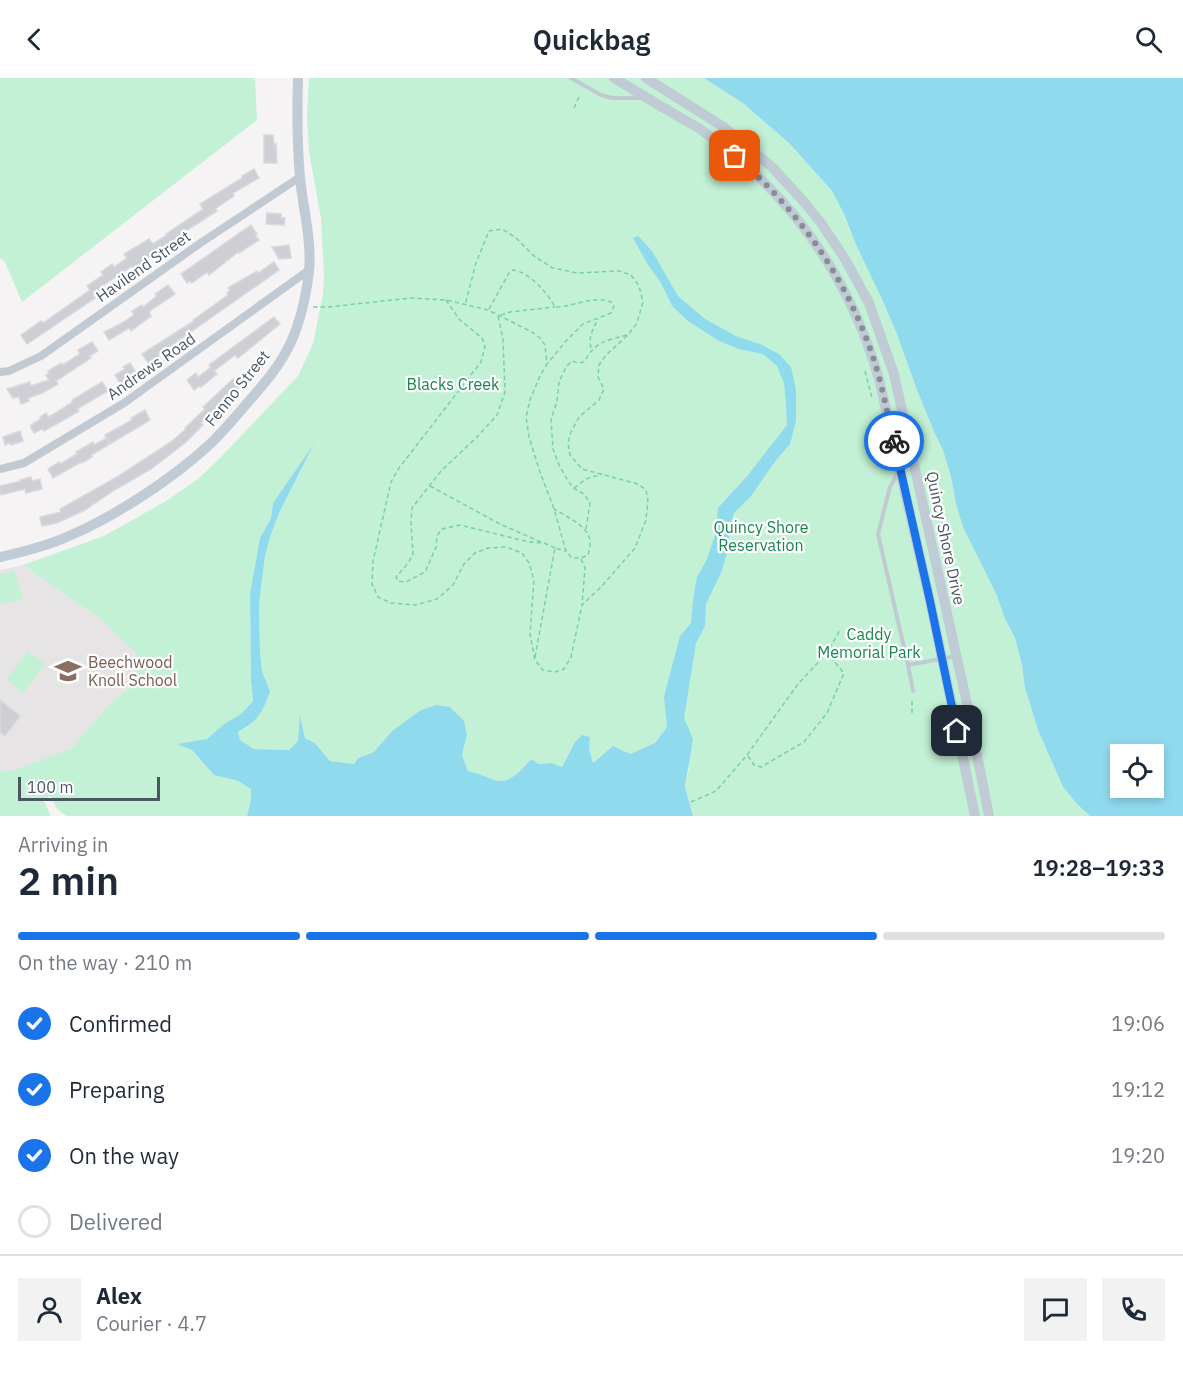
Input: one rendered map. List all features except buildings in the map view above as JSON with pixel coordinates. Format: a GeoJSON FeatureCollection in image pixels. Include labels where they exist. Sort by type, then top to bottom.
{"type":"FeatureCollection","features":[{"type":"Feature","properties":{"kind":"main road","name":"Fenno Street"},"geometry":{"type":"LineString","coordinates":[[0,557],[48,544],[85,529],[155,487],[201,452],[226,428],[278,365],[290,343],[303,307],[309,270],[309,250],[296,131],[298,78]]}},
{"type":"Feature","properties":{"kind":"main road","name":"Quincy Shore Drive"},"geometry":{"type":"LineString","coordinates":[[614,78],[699,129],[751,170],[802,225],[829,264],[854,308],[873,357],[900,468],[975,816]]}},
{"type":"Feature","properties":{"kind":"main road","name":"Quincy Shore Drive"},"geometry":{"type":"LineString","coordinates":[[646,78],[725,128],[772,167],[821,223],[860,286],[876,320],[894,374],[957,656],[989,816]]}},
{"type":"Feature","properties":{"kind":"street","name":"Havilend Street"},"geometry":{"type":"LineString","coordinates":[[0,372],[9,371],[41,356],[190,249],[300,177]]}},
{"type":"Feature","properties":{"kind":"street","name":"Andrews Road"},"geometry":{"type":"LineString","coordinates":[[0,469],[24,463],[124,403],[309,270]]}},
{"type":"Feature","properties":{"kind":"lane"},"geometry":{"type":"LineString","coordinates":[[571,78],[601,95],[612,98],[647,98]]}},
{"type":"Feature","properties":{"kind":"lane"},"geometry":{"type":"LineString","coordinates":[[900,468],[890,487],[878,534],[912,691]]}},
{"type":"Feature","properties":{"kind":"lane"},"geometry":{"type":"LineString","coordinates":[[908,665],[957,656]]}},
{"type":"Feature","properties":{"kind":"path"},"geometry":{"type":"LineString","coordinates":[[574,108],[579,97]]}},
{"type":"Feature","properties":{"kind":"path"},"geometry":{"type":"LineString","coordinates":[[465,305],[476,262],[489,231],[501,229],[515,237],[534,256],[554,268],[577,273],[619,271],[631,275],[639,286],[643,302],[636,323],[599,365],[598,377],[604,389],[599,400],[579,417],[570,434],[568,444],[570,455],[582,469],[638,484],[646,490],[648,501],[646,520],[635,548],[582,605]]}},
{"type":"Feature","properties":{"kind":"path"},"geometry":{"type":"LineString","coordinates":[[488,310],[509,273],[513,270],[522,272],[531,278],[550,297],[555,307]]}},
{"type":"Feature","properties":{"kind":"path"},"geometry":{"type":"LineString","coordinates":[[303,307],[328,307],[411,298],[446,300],[488,310],[532,332],[540,338],[544,345],[547,364]]}},
{"type":"Feature","properties":{"kind":"path"},"geometry":{"type":"LineString","coordinates":[[498,316],[510,312],[565,307],[597,299],[611,302],[614,306],[611,313],[583,324],[576,330],[547,364],[530,400],[526,417],[529,437],[566,552]]}},
{"type":"Feature","properties":{"kind":"path"},"geometry":{"type":"LineString","coordinates":[[446,300],[459,319],[482,338],[485,346],[481,362],[399,468],[391,482],[373,561],[372,584],[378,597],[391,603],[416,605],[437,599],[453,585],[464,564],[475,554],[488,548],[506,547],[522,554],[529,563],[534,580],[530,634],[535,660],[543,670],[555,672],[564,669],[571,657],[582,605],[585,568],[581,558]]}},
{"type":"Feature","properties":{"kind":"path"},"geometry":{"type":"LineString","coordinates":[[498,316],[503,339],[505,392],[497,415],[441,471],[412,508],[413,554],[396,577],[398,581],[406,582],[425,572],[436,547],[437,536],[442,529],[460,525],[529,542],[544,543]]}},
{"type":"Feature","properties":{"kind":"path"},"geometry":{"type":"LineString","coordinates":[[591,349],[589,341],[599,317]]}},
{"type":"Feature","properties":{"kind":"path"},"geometry":{"type":"LineString","coordinates":[[586,531],[590,503],[584,494],[573,488],[559,465],[553,449],[551,420],[557,401],[559,382],[566,367],[572,361],[584,362],[591,349],[607,340],[628,334]]}},
{"type":"Feature","properties":{"kind":"path"},"geometry":{"type":"LineString","coordinates":[[863,364],[874,405]]}},
{"type":"Feature","properties":{"kind":"path"},"geometry":{"type":"LineString","coordinates":[[573,488],[586,479],[602,474]]}},
{"type":"Feature","properties":{"kind":"path"},"geometry":{"type":"LineString","coordinates":[[429,486],[500,524],[566,552],[572,558],[588,555],[591,544],[586,531],[576,522],[554,510]]}},
{"type":"Feature","properties":{"kind":"path"},"geometry":{"type":"LineString","coordinates":[[535,660],[555,548]]}},
{"type":"Feature","properties":{"kind":"path"},"geometry":{"type":"LineString","coordinates":[[691,802],[716,791],[747,755],[798,684],[827,653],[840,630]]}},
{"type":"Feature","properties":{"kind":"path"},"geometry":{"type":"LineString","coordinates":[[747,755],[754,765],[760,767],[804,742],[827,713],[844,673],[827,653]]}},
{"type":"Feature","properties":{"kind":"path"},"geometry":{"type":"LineString","coordinates":[[912,691],[912,713]]}},
{"type":"Feature","properties":{"kind":"path"},"geometry":{"type":"LineString","coordinates":[[946,746],[947,731]]}},
{"type":"Feature","properties":{"kind":"shaded area","name":"Beechwood Knoll School"},"geometry":{"type":"Polygon","coordinates":[[[23,565],[98,617],[139,655],[131,686],[110,705],[71,749],[0,777],[0,570],[23,565]]]}},
{"type":"Feature","properties":{"kind":"green space"},"geometry":{"type":"Polygon","coordinates":[[[0,78],[255,78],[257,120],[22,302],[5,262],[0,258],[0,78]]]}},
{"type":"Feature","properties":{"kind":"green space"},"geometry":{"type":"Polygon","coordinates":[[[309,78],[704,78],[744,104],[790,144],[832,191],[844,214],[896,332],[917,390],[943,450],[963,527],[1015,638],[1025,688],[1038,730],[1063,787],[1090,816],[693,816],[685,787],[689,768],[667,727],[655,743],[630,754],[600,756],[593,764],[589,749],[590,738],[575,742],[562,767],[552,763],[539,764],[531,759],[511,778],[500,781],[468,771],[462,755],[467,735],[392,731],[374,752],[358,758],[354,764],[330,761],[315,743],[305,738],[301,718],[298,741],[289,750],[254,749],[240,740],[238,732],[248,727],[270,691],[262,671],[260,651],[259,604],[265,556],[280,511],[311,450],[273,503],[271,518],[260,538],[250,593],[253,701],[241,714],[224,724],[207,739],[178,744],[192,750],[214,775],[238,781],[251,789],[252,800],[247,816],[67,816],[58,810],[50,796],[44,801],[51,816],[0,816],[0,772],[11,771],[71,749],[110,704],[131,686],[139,656],[98,617],[23,565],[104,536],[166,501],[198,479],[298,376],[313,344],[323,294],[324,275],[321,218],[309,152],[307,117],[309,78]]]}},
{"type":"Feature","properties":{"kind":"green space"},"geometry":{"type":"Polygon","coordinates":[[[14,570],[23,599],[0,604],[0,575],[14,570]]]}},
{"type":"Feature","properties":{"kind":"green space"},"geometry":{"type":"Polygon","coordinates":[[[28,651],[45,664],[23,693],[6,680],[28,651]]]}},
{"type":"Feature","properties":{"kind":"water"},"geometry":{"type":"Polygon","coordinates":[[[704,78],[1183,78],[1183,816],[1090,816],[1063,787],[1038,730],[1025,688],[1015,638],[963,527],[943,450],[917,390],[896,332],[832,191],[790,144],[744,104],[704,78]]]}},
{"type":"Feature","properties":{"kind":"water"},"geometry":{"type":"Polygon","coordinates":[[[638,236],[652,251],[678,296],[705,319],[736,336],[779,354],[791,367],[796,390],[796,421],[790,444],[751,496],[734,513],[728,550],[721,573],[706,604],[705,626],[696,643],[684,718],[693,739],[685,787],[693,816],[247,816],[251,789],[238,781],[214,775],[192,750],[177,744],[207,739],[224,724],[241,714],[253,701],[250,593],[260,538],[271,518],[273,503],[314,444],[280,511],[265,556],[259,604],[260,651],[262,671],[270,691],[259,715],[238,732],[240,740],[254,749],[289,750],[298,741],[300,715],[305,738],[315,743],[330,761],[354,764],[358,758],[374,752],[392,731],[421,710],[436,705],[450,707],[464,721],[467,735],[462,755],[468,771],[500,781],[511,778],[531,759],[539,764],[552,763],[562,767],[575,742],[582,735],[590,737],[589,749],[593,763],[613,746],[630,754],[655,743],[667,727],[664,697],[680,636],[691,623],[697,577],[707,559],[715,535],[718,508],[748,475],[787,425],[786,403],[784,383],[777,366],[763,354],[739,349],[719,341],[688,321],[672,306],[661,283],[633,238],[638,236]]]}},
{"type":"Feature","properties":{"kind":"way so far"},"geometry":{"type":"LineString","coordinates":[[735,156],[771,189],[802,225],[829,264],[854,308],[873,357],[894,441]]}},
{"type":"Feature","properties":{"kind":"place","name":"Beechwood Knoll School"},"geometry":{"type":"Point","coordinates":[68,671]}},
{"type":"Feature","properties":{"kind":"route"},"geometry":{"type":"LineString","coordinates":[[894,441],[957,731]]}},
{"type":"Feature","properties":{"kind":"park label","name":"Blacks Creek"},"geometry":{"type":"Point","coordinates":[453,384]}},
{"type":"Feature","properties":{"kind":"park label","name":"Quincy Shore Reservation"},"geometry":{"type":"Point","coordinates":[761,536]}},
{"type":"Feature","properties":{"kind":"park label","name":"Caddy Memorial Park"},"geometry":{"type":"Point","coordinates":[869,643]}}]}
